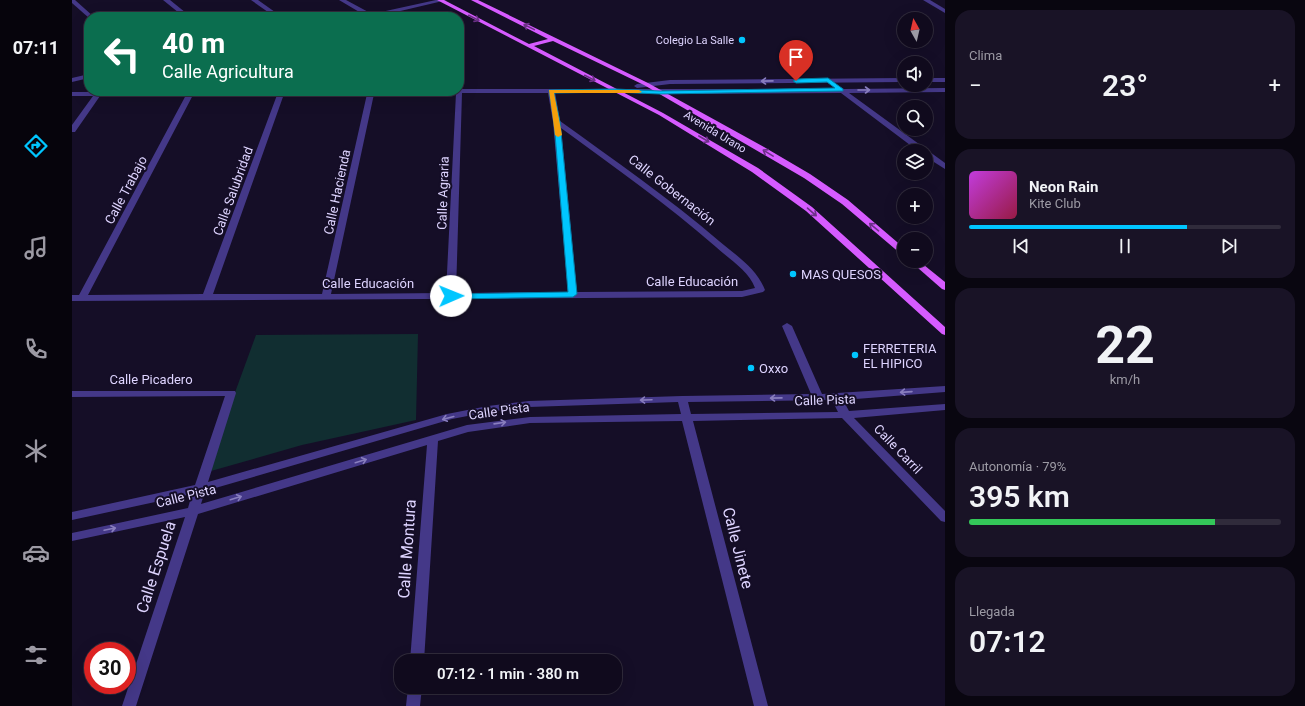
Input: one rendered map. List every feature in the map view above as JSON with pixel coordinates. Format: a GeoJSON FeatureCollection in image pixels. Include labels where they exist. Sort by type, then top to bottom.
{"type":"FeatureCollection","features":[{"type":"Feature","properties":{"kind":"main road","name":"Avenida Urano"},"geometry":{"type":"LineString","coordinates":[[443,0],[528,46],[661,114],[736,158],[778,185],[809,209],[945,332]]}},
{"type":"Feature","properties":{"kind":"main road","name":"Avenida Urano"},"geometry":{"type":"LineString","coordinates":[[474,0],[646,84],[761,149],[807,176],[845,202],[897,246]]}},
{"type":"Feature","properties":{"kind":"main road"},"geometry":{"type":"LineString","coordinates":[[528,46],[554,39]]}},
{"type":"Feature","properties":{"kind":"main road"},"geometry":{"type":"LineString","coordinates":[[922,268],[945,287]]}},
{"type":"Feature","properties":{"kind":"street"},"geometry":{"type":"LineString","coordinates":[[72,0],[85,12]]}},
{"type":"Feature","properties":{"kind":"street"},"geometry":{"type":"LineString","coordinates":[[166,0],[182,12]]}},
{"type":"Feature","properties":{"kind":"street"},"geometry":{"type":"LineString","coordinates":[[254,0],[272,12]]}},
{"type":"Feature","properties":{"kind":"street"},"geometry":{"type":"LineString","coordinates":[[342,0],[361,12]]}},
{"type":"Feature","properties":{"kind":"street"},"geometry":{"type":"LineString","coordinates":[[391,12],[443,0]]}},
{"type":"Feature","properties":{"kind":"street"},"geometry":{"type":"LineString","coordinates":[[926,0],[945,11]]}},
{"type":"Feature","properties":{"kind":"street"},"geometry":{"type":"LineString","coordinates":[[72,80],[84,77]]}},
{"type":"Feature","properties":{"kind":"street"},"geometry":{"type":"LineString","coordinates":[[828,80],[914,144]]}},
{"type":"Feature","properties":{"kind":"street"},"geometry":{"type":"LineString","coordinates":[[615,90],[646,84],[670,82],[897,80]]}},
{"type":"Feature","properties":{"kind":"street"},"geometry":{"type":"LineString","coordinates":[[933,80],[945,80]]}},
{"type":"Feature","properties":{"kind":"street"},"geometry":{"type":"LineString","coordinates":[[464,92],[615,90],[660,92],[945,90]]}},
{"type":"Feature","properties":{"kind":"street"},"geometry":{"type":"LineString","coordinates":[[551,91],[557,122],[573,294]]}},
{"type":"Feature","properties":{"kind":"street"},"geometry":{"type":"LineString","coordinates":[[72,94],[84,94]]}},
{"type":"Feature","properties":{"kind":"street"},"geometry":{"type":"LineString","coordinates":[[72,130],[97,96]]}},
{"type":"Feature","properties":{"kind":"street","name":"Calle Trabajo"},"geometry":{"type":"LineString","coordinates":[[77,298],[189,96]]}},
{"type":"Feature","properties":{"kind":"street","name":"Calle Salubridad"},"geometry":{"type":"LineString","coordinates":[[207,297],[280,96]]}},
{"type":"Feature","properties":{"kind":"street","name":"Calle Hacienda"},"geometry":{"type":"LineString","coordinates":[[326,296],[370,96]]}},
{"type":"Feature","properties":{"kind":"street","name":"Calle Agraria"},"geometry":{"type":"LineString","coordinates":[[451,296],[459,96]]}},
{"type":"Feature","properties":{"kind":"street","name":"Calle Gobernación"},"geometry":{"type":"LineString","coordinates":[[557,122],[641,183],[705,233],[748,271],[758,282],[760,290]]}},
{"type":"Feature","properties":{"kind":"street"},"geometry":{"type":"LineString","coordinates":[[933,158],[945,167]]}},
{"type":"Feature","properties":{"kind":"street","name":"Calle Educación"},"geometry":{"type":"LineString","coordinates":[[77,298],[742,294],[760,290]]}},
{"type":"Feature","properties":{"kind":"street"},"geometry":{"type":"LineString","coordinates":[[787,326],[818,397]]}},
{"type":"Feature","properties":{"kind":"street","name":"Calle Pista"},"geometry":{"type":"LineString","coordinates":[[72,516],[200,488],[451,416],[488,409],[529,404],[682,399],[836,397],[945,389]]}},
{"type":"Feature","properties":{"kind":"street","name":"Calle Picadero"},"geometry":{"type":"LineString","coordinates":[[72,394],[230,393]]}},
{"type":"Feature","properties":{"kind":"street","name":"Calle Espuela"},"geometry":{"type":"LineString","coordinates":[[129,706],[230,393]]}},
{"type":"Feature","properties":{"kind":"street","name":"Calle Carril"},"geometry":{"type":"LineString","coordinates":[[836,397],[845,414],[945,518]]}},
{"type":"Feature","properties":{"kind":"street","name":"Calle Jinete"},"geometry":{"type":"LineString","coordinates":[[682,399],[762,706]]}},
{"type":"Feature","properties":{"kind":"street","name":"Calle Pista"},"geometry":{"type":"LineString","coordinates":[[72,537],[192,511],[467,429],[499,423],[530,420],[845,414],[945,407]]}},
{"type":"Feature","properties":{"kind":"street","name":"Calle Montura"},"geometry":{"type":"LineString","coordinates":[[418,654],[433,439]]}},
{"type":"Feature","properties":{"kind":"street"},"geometry":{"type":"LineString","coordinates":[[413,706],[414,694]]}},
{"type":"Feature","properties":{"kind":"green space"},"geometry":{"type":"Polygon","coordinates":[[[418,334],[416,420],[302,445],[211,471],[222,428],[256,335],[418,334]]]}},
{"type":"Feature","properties":{"kind":"slow traffic"},"geometry":{"type":"LineString","coordinates":[[558,135],[551,91],[615,90],[639,92]]}},
{"type":"Feature","properties":{"kind":"place","name":"Colegio La Salle"},"geometry":{"type":"Point","coordinates":[742,40]}},
{"type":"Feature","properties":{"kind":"place","name":"MAS QUESOS"},"geometry":{"type":"Point","coordinates":[793,274]}},
{"type":"Feature","properties":{"kind":"place","name":"FERRETERIA EL HIPICO"},"geometry":{"type":"Point","coordinates":[855,355]}},
{"type":"Feature","properties":{"kind":"place","name":"Oxxo"},"geometry":{"type":"Point","coordinates":[751,368]}},
{"type":"Feature","properties":{"kind":"route"},"geometry":{"type":"LineString","coordinates":[[451,296],[573,294],[557,122],[551,91],[615,90],[660,92],[841,90],[828,80],[796,81]]}}]}
